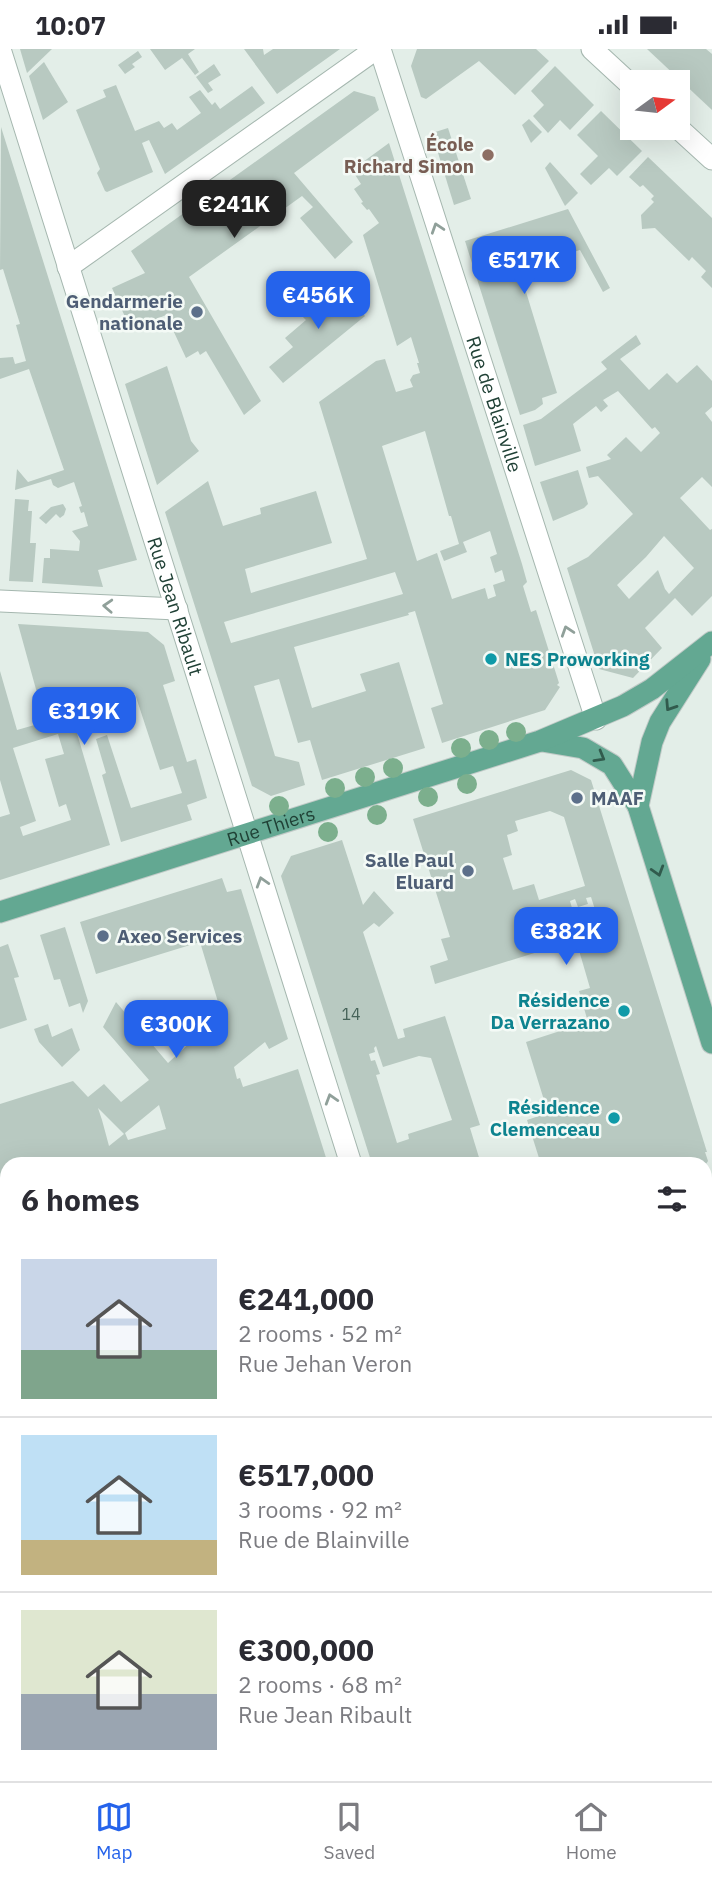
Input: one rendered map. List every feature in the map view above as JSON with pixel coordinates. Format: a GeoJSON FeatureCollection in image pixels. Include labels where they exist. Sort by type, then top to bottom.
{"type":"FeatureCollection","features":[{"type":"Feature","properties":{"kind":"main road","name":"Rue Thiers"},"geometry":{"type":"LineString","coordinates":[[0,912],[540,741],[596,719],[652,689],[709,645]]}},
{"type":"Feature","properties":{"kind":"main road"},"geometry":{"type":"LineString","coordinates":[[709,645],[660,722],[652,742],[638,806],[712,1043]]}},
{"type":"Feature","properties":{"kind":"main road","name":"Rue Thiers"},"geometry":{"type":"LineString","coordinates":[[540,741],[583,748],[612,765],[638,806]]}},
{"type":"Feature","properties":{"kind":"street","name":"Rue Jean Ribault"},"geometry":{"type":"LineString","coordinates":[[0,49],[349,1157]]}},
{"type":"Feature","properties":{"kind":"street"},"geometry":{"type":"LineString","coordinates":[[68,267],[378,49]]}},
{"type":"Feature","properties":{"kind":"street","name":"Rue de Blainville"},"geometry":{"type":"LineString","coordinates":[[378,49],[596,719]]}},
{"type":"Feature","properties":{"kind":"street"},"geometry":{"type":"LineString","coordinates":[[592,49],[620,75]]}},
{"type":"Feature","properties":{"kind":"street"},"geometry":{"type":"LineString","coordinates":[[690,139],[712,159]]}},
{"type":"Feature","properties":{"kind":"street"},"geometry":{"type":"LineString","coordinates":[[0,601],[177,609]]}},
{"type":"Feature","properties":{"kind":"building"},"geometry":{"type":"Polygon","coordinates":[[[20,49],[52,49],[27,73],[20,49]]]}},
{"type":"Feature","properties":{"kind":"building"},"geometry":{"type":"Polygon","coordinates":[[[150,49],[195,49],[188,54],[199,72],[195,75],[182,58],[165,70],[150,49]]]}},
{"type":"Feature","properties":{"kind":"building"},"geometry":{"type":"Polygon","coordinates":[[[244,49],[263,49],[264,55],[273,49],[340,49],[277,94],[244,49]]]}},
{"type":"Feature","properties":{"kind":"building"},"geometry":{"type":"Polygon","coordinates":[[[417,49],[536,49],[549,61],[515,95],[479,61],[426,99],[421,97],[411,66],[417,49]]]}},
{"type":"Feature","properties":{"kind":"building"},"geometry":{"type":"Polygon","coordinates":[[[647,49],[706,49],[712,54],[712,110],[690,89],[690,70],[669,70],[647,49]]]}},
{"type":"Feature","properties":{"kind":"building"},"geometry":{"type":"Polygon","coordinates":[[[138,51],[142,57],[132,64],[135,67],[125,74],[118,65],[138,51]]]}},
{"type":"Feature","properties":{"kind":"building"},"geometry":{"type":"Polygon","coordinates":[[[44,62],[68,102],[43,120],[29,76],[44,62]]]}},
{"type":"Feature","properties":{"kind":"building"},"geometry":{"type":"Polygon","coordinates":[[[214,64],[221,75],[208,83],[213,90],[208,93],[196,77],[214,64]]]}},
{"type":"Feature","properties":{"kind":"building"},"geometry":{"type":"Polygon","coordinates":[[[555,66],[594,105],[570,130],[560,120],[548,133],[533,116],[544,105],[531,91],[555,66]]]}},
{"type":"Feature","properties":{"kind":"building"},"geometry":{"type":"Polygon","coordinates":[[[116,85],[135,131],[159,121],[164,128],[172,123],[177,130],[201,113],[189,97],[200,90],[212,105],[215,102],[220,109],[252,86],[265,103],[165,174],[149,140],[142,143],[153,172],[107,192],[97,173],[100,169],[76,110],[106,97],[103,90],[116,85]]]}},
{"type":"Feature","properties":{"kind":"building"},"geometry":{"type":"Polygon","coordinates":[[[354,91],[375,97],[379,110],[294,173],[353,242],[335,259],[300,218],[313,207],[302,196],[189,277],[261,401],[244,415],[206,351],[200,355],[198,351],[186,358],[166,315],[131,330],[112,288],[145,273],[131,251],[354,91]]]}},
{"type":"Feature","properties":{"kind":"building"},"geometry":{"type":"Polygon","coordinates":[[[601,111],[620,130],[620,140],[631,140],[642,151],[617,176],[609,168],[591,185],[580,174],[598,156],[577,135],[601,111]]]}},
{"type":"Feature","properties":{"kind":"building"},"geometry":{"type":"Polygon","coordinates":[[[529,119],[542,132],[531,143],[522,125],[529,119]]]}},
{"type":"Feature","properties":{"kind":"building"},"geometry":{"type":"Polygon","coordinates":[[[1,127],[137,560],[98,570],[103,587],[42,583],[44,558],[50,558],[50,549],[79,551],[80,541],[72,531],[88,526],[84,512],[81,513],[79,507],[82,506],[74,482],[58,488],[53,485],[51,479],[15,490],[17,469],[28,482],[64,470],[29,369],[0,379],[0,358],[13,357],[15,364],[26,361],[16,325],[20,324],[3,269],[0,270],[1,127]]]}},
{"type":"Feature","properties":{"kind":"building"},"geometry":{"type":"Polygon","coordinates":[[[448,128],[471,199],[454,205],[432,133],[448,128]]]}},
{"type":"Feature","properties":{"kind":"building"},"geometry":{"type":"Polygon","coordinates":[[[389,143],[522,564],[527,582],[523,586],[531,612],[536,610],[559,683],[557,685],[560,687],[545,710],[442,743],[431,708],[443,704],[415,611],[408,613],[409,615],[294,647],[312,708],[366,691],[360,674],[399,662],[425,748],[322,780],[310,740],[298,743],[279,679],[254,686],[275,756],[299,762],[305,785],[271,796],[252,786],[165,512],[208,481],[223,526],[261,514],[260,508],[316,491],[332,543],[245,569],[251,593],[367,559],[319,402],[376,361],[385,359],[396,392],[413,387],[410,380],[413,375],[420,373],[411,337],[397,346],[363,235],[379,223],[361,203],[363,202],[354,189],[361,184],[352,170],[389,143]],[[425,431],[382,446],[417,561],[437,553],[452,599],[485,588],[488,599],[496,596],[493,585],[505,581],[502,570],[495,573],[490,557],[497,554],[490,531],[463,542],[467,552],[444,561],[440,551],[459,544],[425,431]],[[395,572],[224,622],[231,643],[403,594],[395,572]]]}},
{"type":"Feature","properties":{"kind":"building"},"geometry":{"type":"Polygon","coordinates":[[[648,157],[712,218],[712,288],[701,277],[706,271],[692,257],[689,261],[655,228],[642,229],[641,215],[654,202],[651,199],[654,196],[643,185],[640,187],[629,177],[648,157]]]}},
{"type":"Feature","properties":{"kind":"building"},"geometry":{"type":"Polygon","coordinates":[[[550,162],[578,193],[565,206],[545,168],[550,162]]]}},
{"type":"Feature","properties":{"kind":"building"},"geometry":{"type":"Polygon","coordinates":[[[568,209],[610,288],[603,292],[580,250],[519,269],[557,393],[542,398],[543,404],[535,410],[520,415],[465,241],[568,209]]]}},
{"type":"Feature","properties":{"kind":"building"},"geometry":{"type":"Polygon","coordinates":[[[339,284],[365,316],[283,383],[269,367],[293,347],[285,338],[306,320],[301,315],[339,284]]]}},
{"type":"Feature","properties":{"kind":"building"},"geometry":{"type":"Polygon","coordinates":[[[636,335],[641,344],[620,359],[649,390],[667,373],[677,383],[697,365],[712,381],[712,407],[705,413],[712,422],[712,487],[702,477],[680,498],[710,530],[712,529],[712,596],[692,616],[675,598],[645,628],[662,648],[633,678],[599,669],[567,568],[588,557],[633,514],[598,476],[589,478],[586,467],[611,459],[607,455],[626,437],[641,452],[660,433],[655,427],[652,429],[618,391],[603,400],[608,406],[601,412],[596,406],[573,424],[581,451],[535,466],[523,425],[541,419],[607,369],[601,362],[636,335]],[[664,536],[617,585],[629,599],[658,570],[669,594],[694,568],[664,536]]]}},
{"type":"Feature","properties":{"kind":"building"},"geometry":{"type":"Polygon","coordinates":[[[167,366],[191,441],[199,451],[157,485],[125,384],[167,366]]]}},
{"type":"Feature","properties":{"kind":"building"},"geometry":{"type":"Polygon","coordinates":[[[578,470],[588,504],[553,521],[540,482],[578,470]]]}},
{"type":"Feature","properties":{"kind":"building"},"geometry":{"type":"Polygon","coordinates":[[[15,499],[29,500],[28,511],[32,511],[30,543],[36,543],[33,582],[9,581],[15,499]]]}},
{"type":"Feature","properties":{"kind":"building"},"geometry":{"type":"Polygon","coordinates":[[[63,504],[66,509],[60,518],[56,514],[46,524],[39,518],[51,507],[63,504]]]}},
{"type":"Feature","properties":{"kind":"building"},"geometry":{"type":"Polygon","coordinates":[[[18,624],[148,632],[164,645],[175,681],[163,685],[187,762],[196,759],[207,798],[187,805],[192,820],[121,842],[102,775],[106,773],[96,739],[107,735],[131,808],[182,793],[173,766],[160,770],[135,694],[71,713],[110,845],[0,880],[0,817],[10,814],[0,780],[0,671],[17,730],[45,722],[18,624]],[[58,734],[13,748],[36,821],[20,827],[23,836],[71,820],[66,804],[59,807],[45,759],[64,754],[58,734]]]}},
{"type":"Feature","properties":{"kind":"building"},"geometry":{"type":"Polygon","coordinates":[[[571,770],[591,780],[707,1157],[539,1157],[527,1120],[548,1113],[526,1042],[588,1022],[579,991],[590,988],[576,940],[435,984],[430,966],[448,960],[441,939],[450,937],[413,819],[571,770]],[[550,811],[515,821],[518,831],[507,835],[512,855],[503,858],[513,890],[534,884],[539,900],[585,886],[564,817],[550,811]],[[591,897],[586,898],[588,904],[578,907],[575,899],[570,901],[577,926],[599,922],[591,897]]]}},
{"type":"Feature","properties":{"kind":"building"},"geometry":{"type":"Polygon","coordinates":[[[342,840],[363,905],[374,891],[394,913],[379,927],[374,923],[363,932],[398,1039],[405,1037],[403,1029],[445,1016],[480,1125],[470,1128],[479,1157],[370,1157],[281,876],[291,856],[342,840]],[[376,1046],[375,1052],[369,1054],[371,1061],[375,1060],[380,1074],[376,1075],[397,1143],[409,1139],[408,1134],[452,1120],[431,1058],[419,1056],[383,1067],[376,1046]]]}},
{"type":"Feature","properties":{"kind":"building"},"geometry":{"type":"Polygon","coordinates":[[[222,878],[227,892],[241,889],[288,1039],[269,1049],[265,1042],[234,1067],[237,1079],[240,1078],[243,1087],[298,1069],[326,1157],[0,1157],[0,1104],[73,1081],[88,1097],[104,1084],[121,1102],[149,1080],[103,1027],[116,1002],[168,1063],[208,1026],[224,1022],[200,942],[96,974],[80,922],[222,878]],[[159,1105],[125,1133],[128,1140],[166,1129],[159,1105]],[[98,1108],[109,1146],[124,1134],[98,1108]]]}},
{"type":"Feature","properties":{"kind":"building"},"geometry":{"type":"Polygon","coordinates":[[[65,927],[88,1001],[83,1013],[80,1003],[69,1007],[60,979],[54,980],[40,935],[65,927]]]}},
{"type":"Feature","properties":{"kind":"building"},"geometry":{"type":"Polygon","coordinates":[[[8,944],[19,977],[14,978],[27,1020],[0,1029],[0,947],[8,944]]]}},
{"type":"Feature","properties":{"kind":"building"},"geometry":{"type":"Polygon","coordinates":[[[48,1024],[52,1037],[72,1028],[80,1050],[62,1067],[39,1042],[34,1029],[48,1024]]]}},
{"type":"Feature","properties":{"kind":"place","name":"École Richard Simon"},"geometry":{"type":"Point","coordinates":[488,155]}},
{"type":"Feature","properties":{"kind":"place","name":"Gendarmerie nationale"},"geometry":{"type":"Point","coordinates":[197,312]}},
{"type":"Feature","properties":{"kind":"place","name":"NES Proworking"},"geometry":{"type":"Point","coordinates":[491,659]}},
{"type":"Feature","properties":{"kind":"place","name":"MAAF"},"geometry":{"type":"Point","coordinates":[577,798]}},
{"type":"Feature","properties":{"kind":"place","name":"Salle Paul Eluard"},"geometry":{"type":"Point","coordinates":[468,871]}},
{"type":"Feature","properties":{"kind":"place","name":"Axeo Services"},"geometry":{"type":"Point","coordinates":[103,936]}},
{"type":"Feature","properties":{"kind":"place","name":"Résidence Da Verrazano"},"geometry":{"type":"Point","coordinates":[624,1011]}},
{"type":"Feature","properties":{"kind":"place","name":"Résidence Clemenceau"},"geometry":{"type":"Point","coordinates":[614,1118]}}]}
